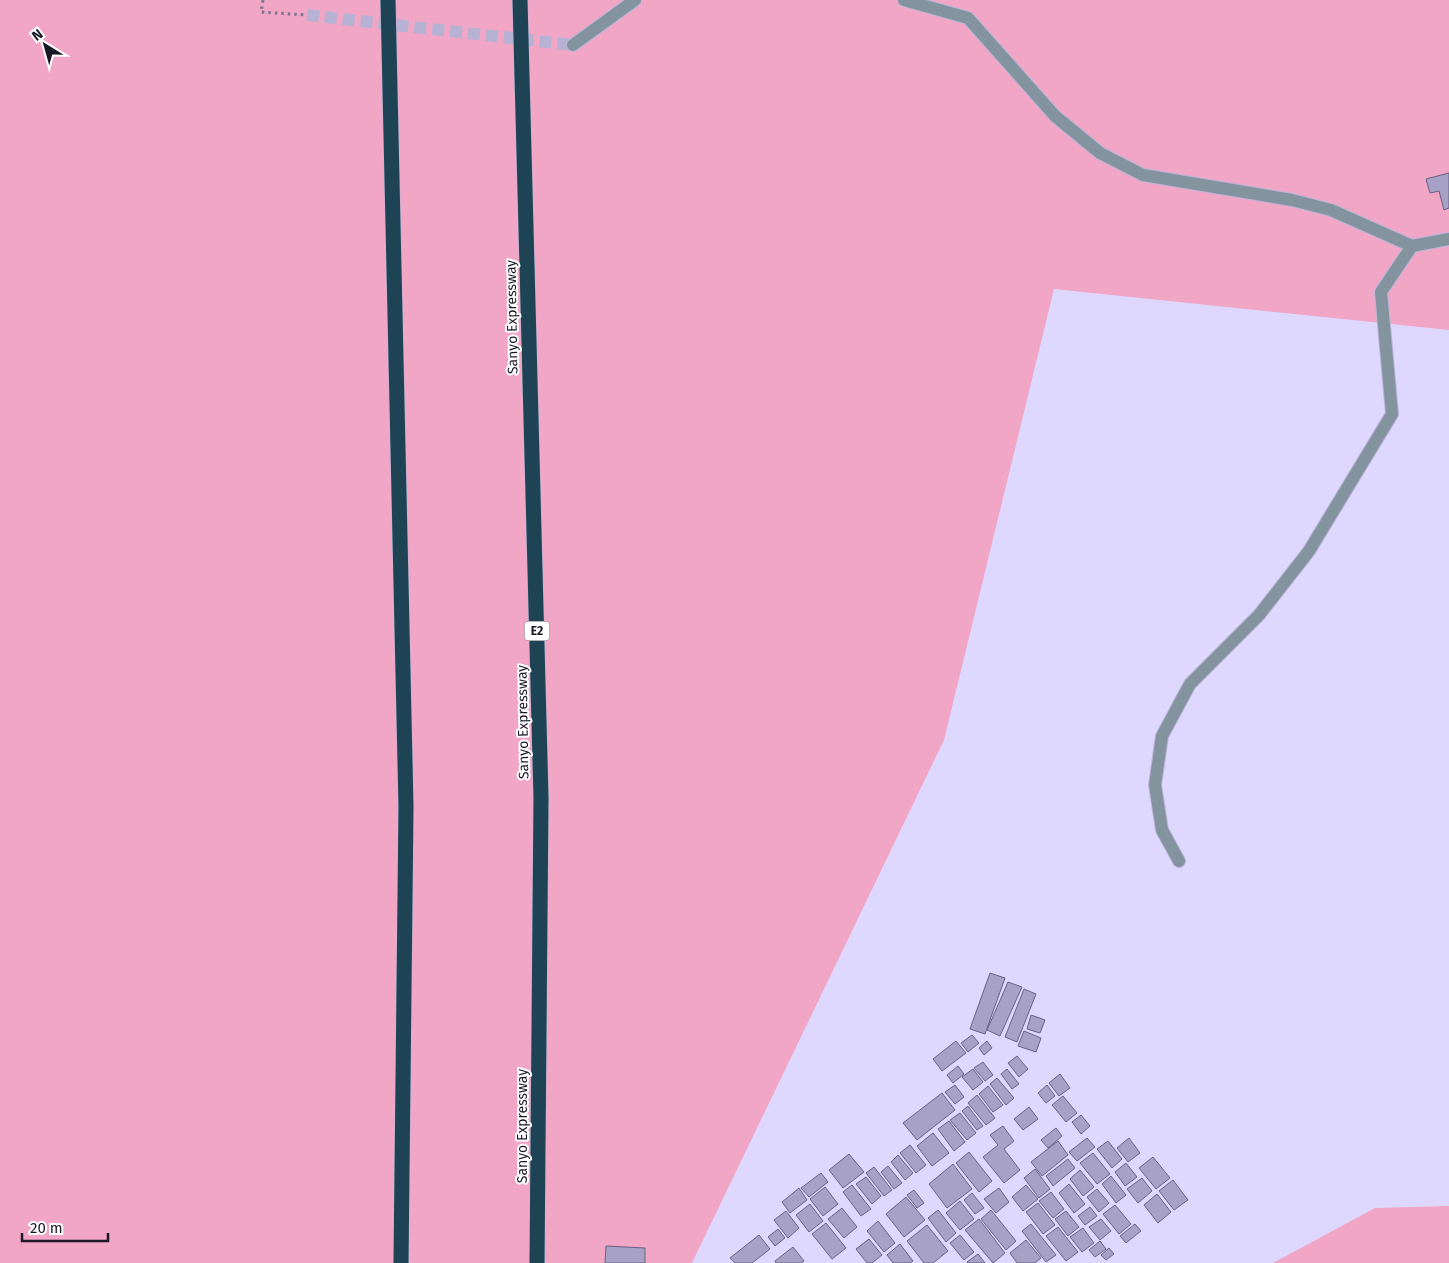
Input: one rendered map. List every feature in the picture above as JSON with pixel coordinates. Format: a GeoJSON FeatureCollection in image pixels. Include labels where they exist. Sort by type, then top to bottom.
{"type":"FeatureCollection","features":[{"type":"Feature","properties":{"kind":"highway"},"geometry":{"type":"LineString","coordinates":[[388,0],[406,807],[401,1263]]}},
{"type":"Feature","properties":{"kind":"highway","name":"Sanyo Expressway"},"geometry":{"type":"LineString","coordinates":[[520,0],[541,798],[537,1263]]}},
{"type":"Feature","properties":{"kind":"street"},"geometry":{"type":"LineString","coordinates":[[573,45],[635,0]]}},
{"type":"Feature","properties":{"kind":"street"},"geometry":{"type":"LineString","coordinates":[[904,0],[968,18],[1054,116],[1100,153],[1143,175],[1292,200],[1331,210],[1412,246],[1449,239]]}},
{"type":"Feature","properties":{"kind":"street"},"geometry":{"type":"LineString","coordinates":[[1179,861],[1162,830],[1155,785],[1162,736],[1190,684],[1260,615],[1309,550],[1392,414],[1381,292],[1412,246]]}},
{"type":"Feature","properties":{"kind":"path"},"geometry":{"type":"LineString","coordinates":[[263,0],[261,12],[307,15]]}},
{"type":"Feature","properties":{"kind":"shaded area"},"geometry":{"type":"Polygon","coordinates":[[[0,0],[1449,0],[1449,330],[1054,289],[944,740],[692,1263],[0,1263],[0,0]]]}},
{"type":"Feature","properties":{"kind":"shaded area"},"geometry":{"type":"Polygon","coordinates":[[[1449,1206],[1449,1263],[1273,1263],[1375,1208],[1449,1206]]]}},
{"type":"Feature","properties":{"kind":"building"},"geometry":{"type":"Polygon","coordinates":[[[1449,173],[1449,208],[1444,210],[1439,191],[1430,193],[1426,179],[1449,173]]]}},
{"type":"Feature","properties":{"kind":"building"},"geometry":{"type":"Polygon","coordinates":[[[990,973],[1005,978],[985,1034],[970,1029],[990,973]]]}},
{"type":"Feature","properties":{"kind":"building"},"geometry":{"type":"Polygon","coordinates":[[[1008,982],[1022,987],[1000,1036],[987,1030],[1008,982]]]}},
{"type":"Feature","properties":{"kind":"building"},"geometry":{"type":"Polygon","coordinates":[[[1024,989],[1036,994],[1017,1042],[1005,1037],[1024,989]]]}},
{"type":"Feature","properties":{"kind":"building"},"geometry":{"type":"Polygon","coordinates":[[[1031,1015],[1045,1020],[1040,1033],[1027,1029],[1031,1015]]]}},
{"type":"Feature","properties":{"kind":"building"},"geometry":{"type":"Polygon","coordinates":[[[1024,1031],[1041,1038],[1036,1052],[1018,1046],[1024,1031]]]}},
{"type":"Feature","properties":{"kind":"building"},"geometry":{"type":"Polygon","coordinates":[[[972,1035],[979,1043],[968,1052],[961,1043],[972,1035]]]}},
{"type":"Feature","properties":{"kind":"building"},"geometry":{"type":"Polygon","coordinates":[[[956,1041],[966,1053],[942,1071],[933,1059],[956,1041]]]}},
{"type":"Feature","properties":{"kind":"building"},"geometry":{"type":"Polygon","coordinates":[[[987,1041],[992,1048],[984,1055],[979,1048],[987,1041]]]}},
{"type":"Feature","properties":{"kind":"building"},"geometry":{"type":"Polygon","coordinates":[[[1017,1056],[1028,1069],[1019,1077],[1008,1063],[1017,1056]]]}},
{"type":"Feature","properties":{"kind":"building"},"geometry":{"type":"Polygon","coordinates":[[[983,1062],[993,1075],[985,1081],[974,1068],[983,1062]]]}},
{"type":"Feature","properties":{"kind":"building"},"geometry":{"type":"Polygon","coordinates":[[[958,1066],[964,1074],[953,1083],[947,1075],[958,1066]]]}},
{"type":"Feature","properties":{"kind":"building"},"geometry":{"type":"Polygon","coordinates":[[[973,1069],[983,1082],[973,1090],[962,1077],[973,1069]]]}},
{"type":"Feature","properties":{"kind":"building"},"geometry":{"type":"Polygon","coordinates":[[[1007,1069],[1019,1084],[1012,1089],[1001,1074],[1007,1069]]]}},
{"type":"Feature","properties":{"kind":"building"},"geometry":{"type":"Polygon","coordinates":[[[1060,1074],[1070,1088],[1059,1096],[1049,1083],[1060,1074]]]}},
{"type":"Feature","properties":{"kind":"building"},"geometry":{"type":"Polygon","coordinates":[[[997,1078],[1014,1098],[1006,1105],[990,1084],[997,1078]]]}},
{"type":"Feature","properties":{"kind":"building"},"geometry":{"type":"Polygon","coordinates":[[[955,1085],[964,1097],[955,1104],[945,1092],[955,1085]]]}},
{"type":"Feature","properties":{"kind":"building"},"geometry":{"type":"Polygon","coordinates":[[[1047,1085],[1055,1096],[1046,1103],[1038,1093],[1047,1085]]]}},
{"type":"Feature","properties":{"kind":"building"},"geometry":{"type":"Polygon","coordinates":[[[988,1086],[1003,1105],[993,1112],[979,1094],[988,1086]]]}},
{"type":"Feature","properties":{"kind":"building"},"geometry":{"type":"Polygon","coordinates":[[[942,1093],[955,1110],[917,1140],[903,1123],[942,1093]]]}},
{"type":"Feature","properties":{"kind":"building"},"geometry":{"type":"Polygon","coordinates":[[[977,1095],[995,1118],[986,1125],[968,1103],[977,1095]]]}},
{"type":"Feature","properties":{"kind":"building"},"geometry":{"type":"Polygon","coordinates":[[[1063,1096],[1077,1113],[1066,1122],[1052,1105],[1063,1096]]]}},
{"type":"Feature","properties":{"kind":"building"},"geometry":{"type":"Polygon","coordinates":[[[968,1106],[983,1126],[977,1130],[962,1111],[968,1106]]]}},
{"type":"Feature","properties":{"kind":"building"},"geometry":{"type":"Polygon","coordinates":[[[1029,1107],[1038,1119],[1023,1130],[1014,1119],[1029,1107]]]}},
{"type":"Feature","properties":{"kind":"building"},"geometry":{"type":"Polygon","coordinates":[[[960,1113],[976,1133],[967,1140],[950,1120],[960,1113]]]}},
{"type":"Feature","properties":{"kind":"building"},"geometry":{"type":"Polygon","coordinates":[[[1081,1115],[1090,1126],[1081,1134],[1072,1122],[1081,1115]]]}},
{"type":"Feature","properties":{"kind":"building"},"geometry":{"type":"Polygon","coordinates":[[[949,1121],[965,1142],[954,1151],[938,1129],[949,1121]]]}},
{"type":"Feature","properties":{"kind":"building"},"geometry":{"type":"Polygon","coordinates":[[[1003,1126],[1014,1141],[1004,1149],[1020,1170],[1004,1183],[983,1157],[998,1145],[990,1135],[1003,1126]]]}},
{"type":"Feature","properties":{"kind":"building"},"geometry":{"type":"Polygon","coordinates":[[[1056,1128],[1062,1136],[1048,1148],[1041,1140],[1056,1128]]]}},
{"type":"Feature","properties":{"kind":"building"},"geometry":{"type":"Polygon","coordinates":[[[933,1133],[949,1153],[932,1166],[917,1146],[933,1133]]]}},
{"type":"Feature","properties":{"kind":"building"},"geometry":{"type":"Polygon","coordinates":[[[1087,1138],[1095,1147],[1077,1161],[1069,1152],[1087,1138]]]}},
{"type":"Feature","properties":{"kind":"building"},"geometry":{"type":"Polygon","coordinates":[[[1129,1138],[1140,1153],[1128,1162],[1117,1148],[1129,1138]]]}},
{"type":"Feature","properties":{"kind":"building"},"geometry":{"type":"Polygon","coordinates":[[[1058,1141],[1068,1155],[1042,1176],[1031,1162],[1058,1141]]]}},
{"type":"Feature","properties":{"kind":"building"},"geometry":{"type":"Polygon","coordinates":[[[1108,1141],[1122,1159],[1112,1168],[1097,1149],[1108,1141]]]}},
{"type":"Feature","properties":{"kind":"building"},"geometry":{"type":"Polygon","coordinates":[[[910,1145],[926,1165],[916,1173],[900,1153],[910,1145]]]}},
{"type":"Feature","properties":{"kind":"building"},"geometry":{"type":"Polygon","coordinates":[[[969,1152],[992,1181],[979,1192],[956,1163],[969,1152]]]}},
{"type":"Feature","properties":{"kind":"building"},"geometry":{"type":"Polygon","coordinates":[[[1093,1153],[1110,1174],[1097,1184],[1080,1163],[1093,1153]]]}},
{"type":"Feature","properties":{"kind":"building"},"geometry":{"type":"Polygon","coordinates":[[[849,1154],[864,1172],[843,1188],[829,1170],[849,1154]]]}},
{"type":"Feature","properties":{"kind":"building"},"geometry":{"type":"Polygon","coordinates":[[[898,1155],[913,1173],[905,1180],[891,1162],[898,1155]]]}},
{"type":"Feature","properties":{"kind":"building"},"geometry":{"type":"Polygon","coordinates":[[[1153,1157],[1170,1178],[1156,1189],[1139,1168],[1153,1157]]]}},
{"type":"Feature","properties":{"kind":"building"},"geometry":{"type":"Polygon","coordinates":[[[1068,1159],[1075,1168],[1053,1186],[1046,1176],[1068,1159]]]}},
{"type":"Feature","properties":{"kind":"building"},"geometry":{"type":"Polygon","coordinates":[[[1126,1163],[1137,1177],[1125,1186],[1115,1172],[1126,1163]]]}},
{"type":"Feature","properties":{"kind":"building"},"geometry":{"type":"Polygon","coordinates":[[[953,1164],[972,1189],[947,1208],[929,1184],[953,1164]]]}},
{"type":"Feature","properties":{"kind":"building"},"geometry":{"type":"Polygon","coordinates":[[[888,1166],[902,1183],[894,1189],[881,1172],[888,1166]]]}},
{"type":"Feature","properties":{"kind":"building"},"geometry":{"type":"Polygon","coordinates":[[[874,1167],[892,1190],[884,1196],[866,1173],[874,1167]]]}},
{"type":"Feature","properties":{"kind":"building"},"geometry":{"type":"Polygon","coordinates":[[[1035,1169],[1050,1189],[1039,1198],[1024,1178],[1035,1169]]]}},
{"type":"Feature","properties":{"kind":"building"},"geometry":{"type":"Polygon","coordinates":[[[1080,1170],[1094,1187],[1083,1196],[1070,1179],[1080,1170]]]}},
{"type":"Feature","properties":{"kind":"building"},"geometry":{"type":"Polygon","coordinates":[[[821,1173],[828,1182],[809,1197],[801,1188],[821,1173]]]}},
{"type":"Feature","properties":{"kind":"building"},"geometry":{"type":"Polygon","coordinates":[[[1111,1176],[1126,1195],[1116,1203],[1102,1184],[1111,1176]]]}},
{"type":"Feature","properties":{"kind":"building"},"geometry":{"type":"Polygon","coordinates":[[[866,1177],[881,1196],[872,1204],[856,1184],[866,1177]]]}},
{"type":"Feature","properties":{"kind":"building"},"geometry":{"type":"Polygon","coordinates":[[[1142,1178],[1152,1191],[1138,1203],[1127,1189],[1142,1178]]]}},
{"type":"Feature","properties":{"kind":"building"},"geometry":{"type":"Polygon","coordinates":[[[1173,1180],[1188,1200],[1174,1210],[1159,1191],[1173,1180]]]}},
{"type":"Feature","properties":{"kind":"building"},"geometry":{"type":"Polygon","coordinates":[[[1069,1184],[1085,1204],[1074,1213],[1059,1193],[1069,1184]]]}},
{"type":"Feature","properties":{"kind":"building"},"geometry":{"type":"Polygon","coordinates":[[[852,1185],[871,1209],[861,1216],[843,1192],[852,1185]]]}},
{"type":"Feature","properties":{"kind":"building"},"geometry":{"type":"Polygon","coordinates":[[[1026,1185],[1038,1199],[1023,1211],[1012,1197],[1026,1185]]]}},
{"type":"Feature","properties":{"kind":"building"},"geometry":{"type":"Polygon","coordinates":[[[825,1187],[838,1204],[823,1216],[810,1199],[825,1187]]]}},
{"type":"Feature","properties":{"kind":"building"},"geometry":{"type":"Polygon","coordinates":[[[799,1188],[807,1200],[790,1213],[782,1202],[799,1188]]]}},
{"type":"Feature","properties":{"kind":"building"},"geometry":{"type":"Polygon","coordinates":[[[999,1188],[1009,1202],[996,1213],[984,1199],[999,1188]]]}},
{"type":"Feature","properties":{"kind":"building"},"geometry":{"type":"Polygon","coordinates":[[[1097,1189],[1109,1203],[1099,1212],[1087,1197],[1097,1189]]]}},
{"type":"Feature","properties":{"kind":"building"},"geometry":{"type":"Polygon","coordinates":[[[914,1190],[924,1203],[917,1208],[907,1195],[914,1190]]]}},
{"type":"Feature","properties":{"kind":"building"},"geometry":{"type":"Polygon","coordinates":[[[1051,1192],[1064,1209],[1053,1218],[1039,1201],[1051,1192]]]}},
{"type":"Feature","properties":{"kind":"building"},"geometry":{"type":"Polygon","coordinates":[[[972,1193],[984,1208],[975,1214],[964,1200],[972,1193]]]}},
{"type":"Feature","properties":{"kind":"building"},"geometry":{"type":"Polygon","coordinates":[[[1157,1194],[1171,1212],[1158,1223],[1144,1205],[1157,1194]]]}},
{"type":"Feature","properties":{"kind":"building"},"geometry":{"type":"Polygon","coordinates":[[[906,1197],[925,1220],[904,1237],[886,1214],[906,1197]]]}},
{"type":"Feature","properties":{"kind":"building"},"geometry":{"type":"Polygon","coordinates":[[[960,1201],[974,1219],[960,1230],[946,1213],[960,1201]]]}},
{"type":"Feature","properties":{"kind":"building"},"geometry":{"type":"Polygon","coordinates":[[[1038,1203],[1055,1225],[1043,1234],[1026,1212],[1038,1203]]]}},
{"type":"Feature","properties":{"kind":"building"},"geometry":{"type":"Polygon","coordinates":[[[810,1204],[823,1221],[809,1232],[796,1215],[810,1204]]]}},
{"type":"Feature","properties":{"kind":"building"},"geometry":{"type":"Polygon","coordinates":[[[1115,1205],[1131,1224],[1119,1234],[1103,1214],[1115,1205]]]}},
{"type":"Feature","properties":{"kind":"building"},"geometry":{"type":"Polygon","coordinates":[[[1090,1207],[1097,1216],[1085,1225],[1078,1216],[1090,1207]]]}},
{"type":"Feature","properties":{"kind":"building"},"geometry":{"type":"Polygon","coordinates":[[[842,1208],[857,1227],[844,1238],[828,1219],[842,1208]]]}},
{"type":"Feature","properties":{"kind":"building"},"geometry":{"type":"Polygon","coordinates":[[[938,1210],[956,1233],[946,1242],[928,1218],[938,1210]]]}},
{"type":"Feature","properties":{"kind":"building"},"geometry":{"type":"Polygon","coordinates":[[[991,1210],[1016,1241],[1006,1250],[981,1219],[991,1210]]]}},
{"type":"Feature","properties":{"kind":"building"},"geometry":{"type":"Polygon","coordinates":[[[786,1211],[799,1228],[788,1238],[774,1220],[786,1211]]]}},
{"type":"Feature","properties":{"kind":"building"},"geometry":{"type":"Polygon","coordinates":[[[1066,1211],[1079,1227],[1068,1236],[1055,1219],[1066,1211]]]}},
{"type":"Feature","properties":{"kind":"building"},"geometry":{"type":"Polygon","coordinates":[[[979,1219],[1005,1253],[993,1263],[965,1230],[979,1219]]]}},
{"type":"Feature","properties":{"kind":"building"},"geometry":{"type":"Polygon","coordinates":[[[1101,1219],[1111,1231],[1100,1240],[1089,1227],[1101,1219]]]}},
{"type":"Feature","properties":{"kind":"building"},"geometry":{"type":"Polygon","coordinates":[[[878,1221],[895,1243],[884,1252],[867,1231],[878,1221]]]}},
{"type":"Feature","properties":{"kind":"building"},"geometry":{"type":"Polygon","coordinates":[[[826,1223],[846,1248],[832,1259],[812,1234],[826,1223]]]}},
{"type":"Feature","properties":{"kind":"building"},"geometry":{"type":"Polygon","coordinates":[[[1031,1224],[1056,1255],[1046,1262],[1022,1231],[1031,1224]]]}},
{"type":"Feature","properties":{"kind":"building"},"geometry":{"type":"Polygon","coordinates":[[[1135,1224],[1141,1231],[1126,1243],[1120,1236],[1135,1224]]]}},
{"type":"Feature","properties":{"kind":"building"},"geometry":{"type":"Polygon","coordinates":[[[927,1225],[948,1251],[933,1263],[924,1263],[907,1241],[927,1225]]]}},
{"type":"Feature","properties":{"kind":"building"},"geometry":{"type":"Polygon","coordinates":[[[1058,1227],[1078,1252],[1066,1261],[1046,1236],[1058,1227]]]}},
{"type":"Feature","properties":{"kind":"building"},"geometry":{"type":"Polygon","coordinates":[[[1083,1228],[1094,1243],[1082,1252],[1070,1237],[1083,1228]]]}},
{"type":"Feature","properties":{"kind":"building"},"geometry":{"type":"Polygon","coordinates":[[[778,1229],[785,1238],[775,1246],[768,1237],[778,1229]]]}},
{"type":"Feature","properties":{"kind":"building"},"geometry":{"type":"Polygon","coordinates":[[[759,1235],[770,1249],[752,1263],[735,1263],[730,1258],[759,1235]]]}},
{"type":"Feature","properties":{"kind":"building"},"geometry":{"type":"Polygon","coordinates":[[[960,1235],[974,1252],[964,1260],[950,1243],[960,1235]]]}},
{"type":"Feature","properties":{"kind":"building"},"geometry":{"type":"Polygon","coordinates":[[[869,1239],[882,1255],[872,1263],[867,1263],[856,1249],[869,1239]]]}},
{"type":"Feature","properties":{"kind":"building"},"geometry":{"type":"Polygon","coordinates":[[[1026,1240],[1041,1258],[1035,1263],[1017,1263],[1010,1253],[1026,1240]]]}},
{"type":"Feature","properties":{"kind":"building"},"geometry":{"type":"Polygon","coordinates":[[[1100,1241],[1106,1249],[1095,1257],[1089,1250],[1100,1241]]]}},
{"type":"Feature","properties":{"kind":"building"},"geometry":{"type":"Polygon","coordinates":[[[900,1244],[913,1261],[910,1263],[893,1263],[887,1255],[900,1244]]]}},
{"type":"Feature","properties":{"kind":"building"},"geometry":{"type":"Polygon","coordinates":[[[606,1246],[645,1248],[645,1263],[605,1263],[606,1246]]]}},
{"type":"Feature","properties":{"kind":"building"},"geometry":{"type":"Polygon","coordinates":[[[793,1247],[804,1261],[801,1263],[776,1263],[775,1261],[793,1247]]]}},
{"type":"Feature","properties":{"kind":"building"},"geometry":{"type":"Polygon","coordinates":[[[1109,1248],[1114,1254],[1106,1260],[1101,1255],[1109,1248]]]}},
{"type":"Feature","properties":{"kind":"building"},"geometry":{"type":"Polygon","coordinates":[[[978,1254],[985,1263],[967,1262],[978,1254]]]}},
{"type":"Feature","properties":{"kind":"tunnel"},"geometry":{"type":"LineString","coordinates":[[307,15],[573,45]]}}]}
